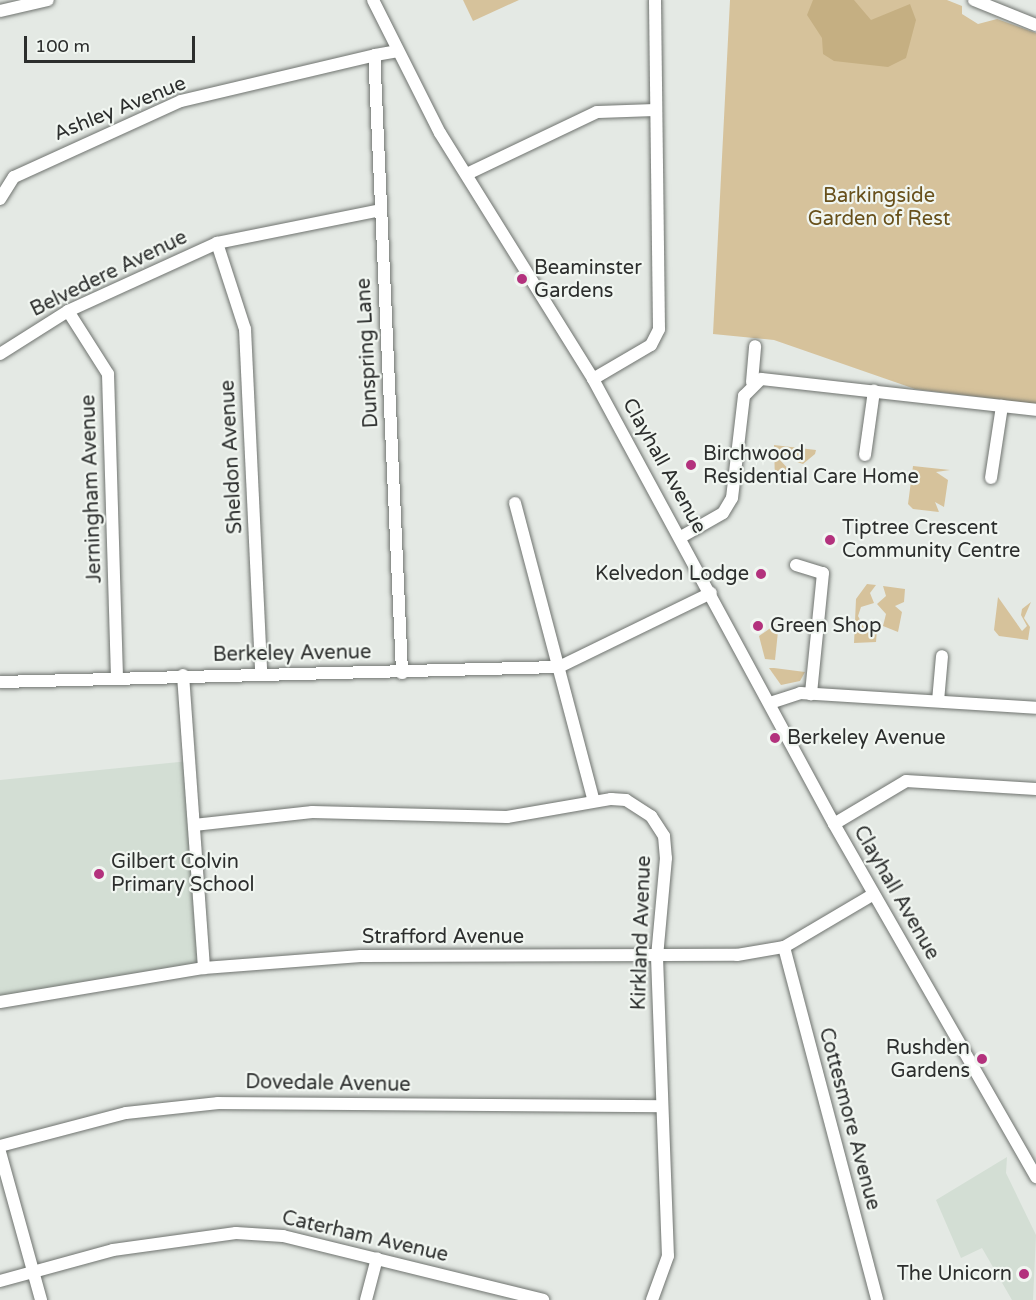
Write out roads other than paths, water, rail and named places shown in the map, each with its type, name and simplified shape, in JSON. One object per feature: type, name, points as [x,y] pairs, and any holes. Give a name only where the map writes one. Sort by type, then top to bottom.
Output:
[{"type":"street","points":[[0,11],[48,0]]},
{"type":"street","name":"Clayhall Avenue","points":[[373,0],[398,51],[467,174],[594,379],[834,824],[1036,1177]]},
{"type":"street","points":[[594,379],[657,338],[655,0]]},
{"type":"street","points":[[974,0],[1036,25]]},
{"type":"street","points":[[375,55],[398,51]]},
{"type":"street","name":"Ashley Avenue","points":[[0,198],[14,177],[181,101],[375,55]]},
{"type":"street","name":"Dunspring Lane","points":[[375,55],[402,673]]},
{"type":"street","points":[[467,174],[597,112],[656,110]]},
{"type":"street","name":"Belvedere Avenue","points":[[0,354],[68,311],[217,243],[381,210]]},
{"type":"street","name":"Sheldon Avenue","points":[[217,243],[245,329],[261,674]]},
{"type":"street","name":"Jerningham Avenue","points":[[68,311],[108,374],[117,678]]},
{"type":"street","points":[[681,537],[723,513],[732,498],[742,406],[752,382],[755,346]]},
{"type":"street","points":[[752,382],[770,378],[1036,410]]},
{"type":"street","points":[[865,455],[874,391]]},
{"type":"street","points":[[991,478],[1002,406]]},
{"type":"street","points":[[515,503],[594,801]]},
{"type":"street","points":[[796,565],[823,573],[811,694]]},
{"type":"street","name":"Berkeley Avenue","points":[[0,682],[183,675],[402,673],[559,667],[711,593]]},
{"type":"street","points":[[938,701],[942,656]]},
{"type":"street","points":[[183,675],[204,968]]},
{"type":"street","points":[[770,703],[811,694],[1036,708]]},
{"type":"street","points":[[834,824],[906,782],[1036,789]]},
{"type":"street","name":"Kirkland Avenue","points":[[194,825],[312,812],[507,817],[594,801],[626,800],[651,816],[664,836],[657,957],[660,1106],[668,1256],[652,1300]]},
{"type":"street","name":"Strafford Avenue","points":[[0,1002],[204,968],[361,956],[737,955],[784,947],[874,894]]},
{"type":"street","name":"Cottesmore Avenue","points":[[784,947],[877,1300]]},
{"type":"street","name":"Dovedale Avenue","points":[[0,1146],[126,1113],[218,1103],[660,1106]]},
{"type":"street","points":[[0,1152],[41,1300]]},
{"type":"street","name":"Caterham Avenue","points":[[0,1281],[113,1250],[236,1233],[283,1236],[543,1300]]},
{"type":"street","points":[[366,1300],[377,1258]]},
{"type":"place","name":"Beaminster Gardens","points":[[522,279]]},
{"type":"place","name":"Birchwood Residential Care Home","points":[[691,465]]},
{"type":"place","name":"Tiptree Crescent Community Centre","points":[[830,540]]},
{"type":"place","name":"Kelvedon Lodge","points":[[761,574]]},
{"type":"place","name":"Green Shop","points":[[758,626]]},
{"type":"place","name":"Berkeley Avenue","points":[[775,738]]},
{"type":"place","name":"Gilbert Colvin Primary School","points":[[99,874]]},
{"type":"place","name":"Rushden Gardens","points":[[982,1059]]},
{"type":"place","name":"The Unicorn","points":[[1024,1274]]},
{"type":"park label","name":"Barkingside Garden of Rest","points":[[879,208]]}]
